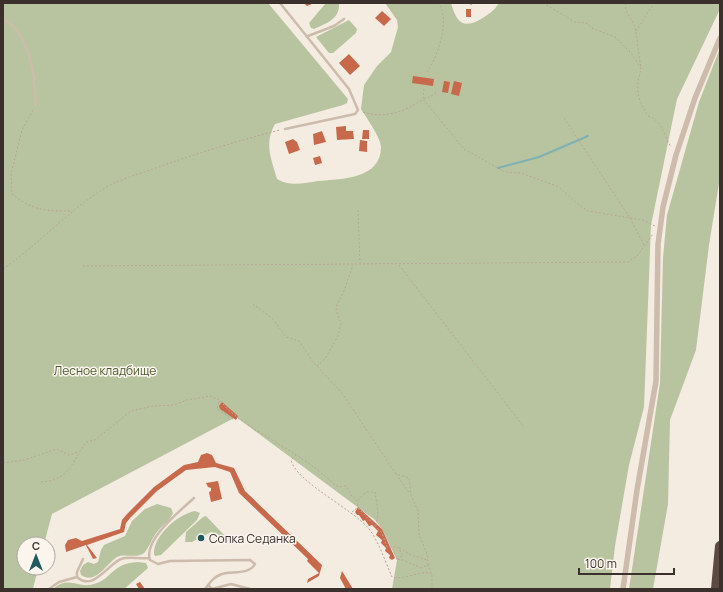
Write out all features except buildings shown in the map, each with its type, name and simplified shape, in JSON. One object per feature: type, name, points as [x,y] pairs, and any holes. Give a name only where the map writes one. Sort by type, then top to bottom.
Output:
[{"type":"highway","points":[[716,589],[720,546]]},
{"type":"street","points":[[623,589],[637,490],[656,381],[659,227],[676,154],[695,98],[720,38]]},
{"type":"lane","points":[[280,3],[349,89],[358,110],[355,114],[285,129]]},
{"type":"lane","points":[[3,19],[14,28],[20,36],[31,63],[36,82],[35,105]]},
{"type":"lane","points":[[308,36],[334,26],[344,19]]},
{"type":"lane","points":[[149,558],[150,548],[158,534],[194,498]]},
{"type":"lane","points":[[77,577],[83,582],[91,581],[100,577],[120,559],[149,558],[155,564],[170,561],[250,560],[255,564],[245,571],[228,572],[218,576],[210,581],[208,586],[204,589]]},
{"type":"lane","points":[[77,577],[77,572],[83,559]]},
{"type":"lane","points":[[49,589],[59,582],[77,577]]},
{"type":"lane","points":[[208,586],[212,589],[232,584],[250,589]]},
{"type":"path","points":[[427,72],[434,61],[442,35],[443,12],[439,3]]},
{"type":"path","points":[[543,3],[575,22],[586,23],[592,28],[615,37],[633,55],[641,69]]},
{"type":"path","points":[[625,3],[626,11],[635,26],[641,69],[637,84],[637,97],[648,116],[655,118],[662,126],[676,154]]},
{"type":"path","points":[[636,32],[654,3]]},
{"type":"path","points":[[83,266],[399,265],[628,262],[638,255],[659,227],[643,220],[588,211],[558,187],[521,173],[505,172],[464,149],[423,99],[424,87]]},
{"type":"path","points":[[358,110],[370,114],[390,114],[405,110],[423,99],[430,97],[436,92]]},
{"type":"path","points":[[35,105],[22,130],[11,174],[12,194],[24,203],[46,211],[72,211]]},
{"type":"path","points":[[564,118],[630,218],[645,246]]},
{"type":"path","points":[[3,269],[25,253],[72,211],[96,194],[122,180],[238,141],[285,129]]},
{"type":"path","points":[[358,210],[360,264]]},
{"type":"path","points":[[317,366],[325,359],[338,336],[341,324],[336,310],[337,305],[354,264]]},
{"type":"path","points":[[399,265],[524,427]]},
{"type":"path","points":[[253,304],[273,319],[286,337],[299,341],[317,366],[342,393],[411,494],[418,511],[419,534],[428,560],[428,565],[432,573],[432,589]]},
{"type":"path","points":[[41,482],[51,482],[71,469],[79,452],[86,442],[96,440],[131,411],[153,406],[174,405],[187,400],[210,396],[221,401],[238,417],[296,455],[338,487],[346,486],[351,495],[357,500],[358,508],[382,534],[387,547],[398,547],[411,555],[428,560]]},
{"type":"path","points":[[221,401],[217,405],[217,409],[233,419]]},
{"type":"path","points":[[3,463],[24,460],[57,449],[69,455],[74,455],[79,452]]},
{"type":"path","points":[[296,455],[291,460],[297,472],[351,512],[369,529],[392,577],[397,578],[424,572],[432,573]]},
{"type":"path","points":[[396,474],[409,478],[411,494]]},
{"type":"path","points":[[357,500],[366,492],[375,492],[378,513],[376,526]]},
{"type":"path","points":[[351,512],[358,508]]},
{"type":"path","points":[[398,547],[403,554],[396,559],[403,560],[421,568],[428,565]]},
{"type":"green space","name":"Лесное кладбище","points":[[3,3],[268,3],[348,99],[347,103],[343,105],[275,124],[269,145],[277,179],[287,183],[297,184],[348,178],[358,175],[375,166],[379,158],[381,147],[379,138],[361,109],[364,85],[377,66],[391,52],[398,27],[397,20],[385,3],[451,3],[458,19],[464,24],[469,24],[486,16],[499,3],[720,3],[720,9],[677,99],[651,225],[644,407],[629,465],[615,546],[610,589],[392,589],[397,560],[382,529],[375,520],[236,417],[52,514],[46,536],[16,536],[16,576],[36,576],[33,589],[3,589]]},
{"type":"green space","points":[[326,3],[339,3],[339,8],[335,17],[314,29],[311,28],[309,23]]},
{"type":"green space","points":[[349,20],[357,29],[356,33],[333,53],[329,53],[316,37]]},
{"type":"green space","points":[[720,48],[720,177],[709,245],[696,350],[670,420],[668,504],[653,589],[629,589],[660,383],[663,258],[667,215],[699,102]]},
{"type":"green space","points":[[157,504],[171,508],[173,513],[155,534],[144,553],[138,556],[117,557],[96,576],[86,577],[81,575],[80,571],[83,565],[88,562],[94,564],[98,562],[104,545],[125,536],[132,521],[145,509]]},
{"type":"green space","points":[[195,511],[200,513],[197,520],[161,555],[155,556],[155,547],[162,533],[181,516]]},
{"type":"green space","points":[[206,516],[227,538],[211,532],[192,542],[185,542],[186,532]]},
{"type":"green space","points":[[129,563],[146,563],[148,568],[124,589],[53,589],[64,583],[83,585],[94,584],[105,579],[122,566]]},
{"type":"waterway","points":[[498,168],[539,157],[588,136]]},
{"type":"place","name":"Сопка Седанка","points":[[201,538]]}]
